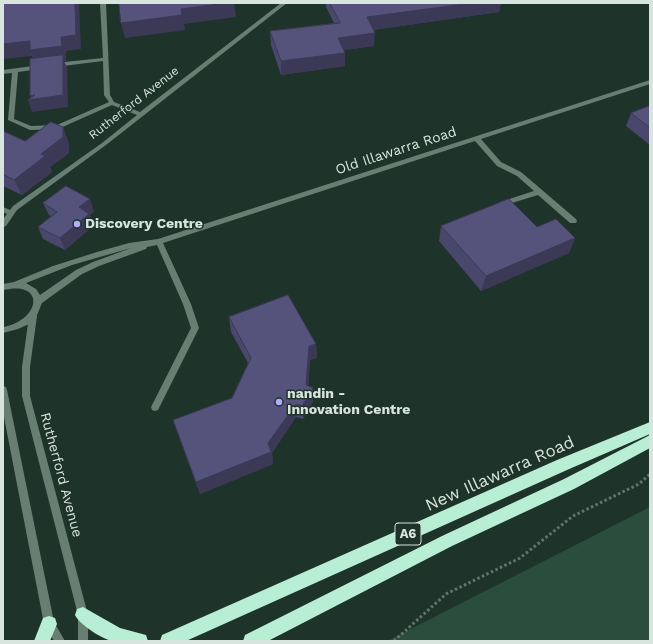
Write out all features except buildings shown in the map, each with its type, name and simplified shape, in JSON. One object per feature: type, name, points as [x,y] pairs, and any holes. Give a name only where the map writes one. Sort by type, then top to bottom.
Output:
[{"type":"highway","name":"New Illawarra Road","points":[[168,641],[562,465],[650,428]]},
{"type":"highway","name":"A6","points":[[251,641],[447,541],[569,484],[650,441]]},
{"type":"highway","points":[[83,615],[109,632],[132,640],[140,641]]},
{"type":"highway","points":[[42,641],[48,624]]},
{"type":"street","points":[[103,3],[107,95],[112,103],[141,115]]},
{"type":"street","name":"Rutherford Avenue","points":[[3,224],[15,208],[104,144],[284,3]]},
{"type":"street","points":[[3,72],[106,59]]},
{"type":"street","points":[[15,70],[11,120],[30,128],[58,127],[112,103]]},
{"type":"street","name":"Old Illawarra Road","points":[[38,301],[79,272],[96,264],[155,243],[650,82]]},
{"type":"street","points":[[476,138],[499,164],[519,174],[573,221]]},
{"type":"street","points":[[495,207],[539,192]]},
{"type":"street","points":[[3,209],[11,213]]},
{"type":"street","points":[[155,243],[187,304],[195,328],[155,407]]},
{"type":"street","name":"Old Illawarra Road","points":[[15,285],[35,275],[82,260],[127,247],[155,243]]},
{"type":"street","points":[[3,286],[25,286],[33,290],[38,301]]},
{"type":"street","name":"Rutherford Avenue","points":[[38,301],[37,308],[33,316],[26,360],[26,396],[83,615],[83,641]]},
{"type":"street","points":[[3,330],[20,326],[33,316]]},
{"type":"street","points":[[3,390],[48,624],[60,641]]},
{"type":"path","points":[[394,641],[446,594],[520,558],[573,516],[639,484],[650,474]]},
{"type":"green space","points":[[650,507],[650,641],[387,641]]},
{"type":"place","name":"Discovery Centre","points":[[77,224]]},
{"type":"place","name":"nandin - Innovation Centre","points":[[279,402]]}]
